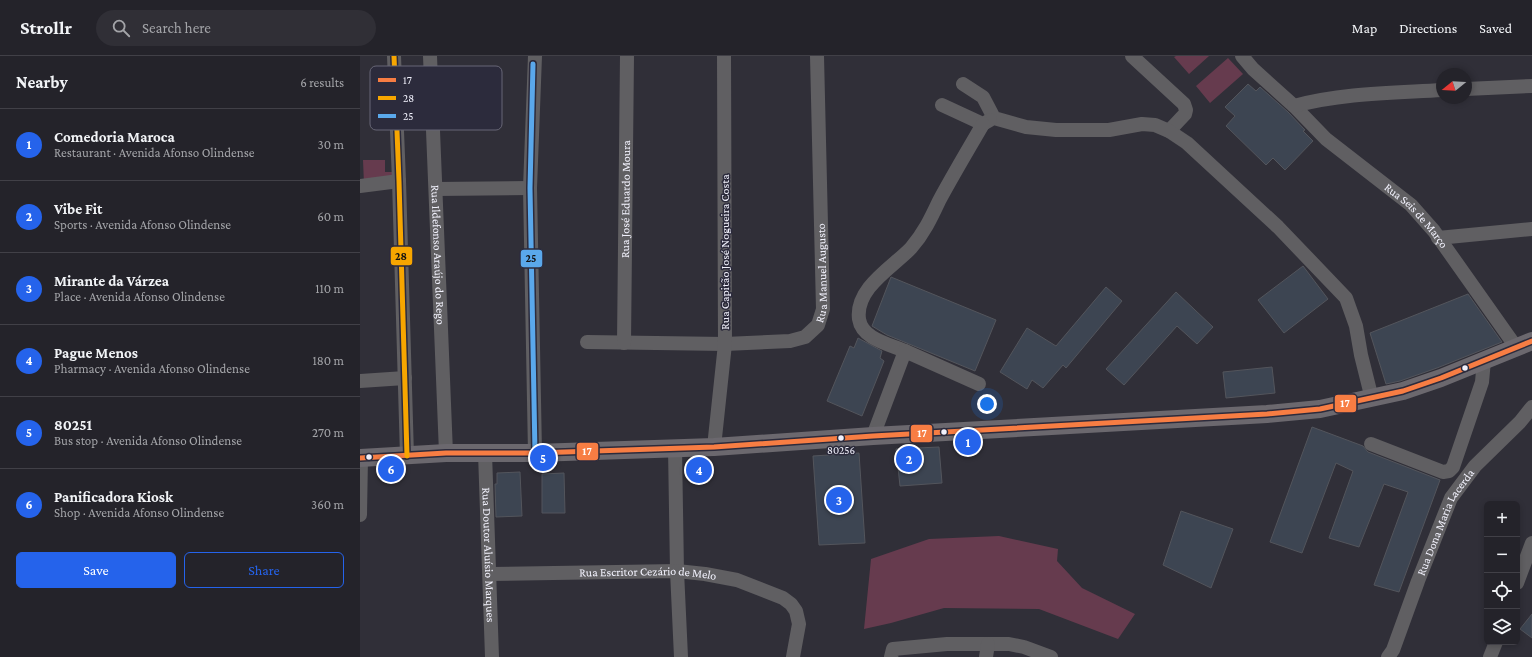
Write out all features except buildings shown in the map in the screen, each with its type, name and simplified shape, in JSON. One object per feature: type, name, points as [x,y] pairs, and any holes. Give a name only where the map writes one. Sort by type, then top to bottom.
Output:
[{"type":"main road","points":[[361,458],[446,453],[535,453],[714,447],[873,436],[1267,414],[1320,409],[1403,391],[1524,344]]},
{"type":"street","points":[[394,56],[394,66]]},
{"type":"street","name":"Rua Ildefonso Araújo do Rego","points":[[430,56],[430,66]]},
{"type":"street","name":"Rua José Eduardo Moura","points":[[624,342],[627,56]]},
{"type":"street","name":"Rua Capitão José Nogueira Costa","points":[[714,447],[725,344],[724,56]]},
{"type":"street","name":"Rua Manuel Augusto","points":[[587,342],[725,344],[790,341],[805,337],[818,325],[823,309],[816,56]]},
{"type":"street","points":[[1132,56],[1184,104],[1186,110],[1185,114],[1169,131]]},
{"type":"street","name":"Rua Seis de Março","points":[[1242,56],[1253,69],[1294,106],[1326,139],[1411,205],[1524,344]]},
{"type":"street","points":[[534,60],[530,188],[535,453]]},
{"type":"street","points":[[964,84],[983,97],[988,121],[921,237],[875,281],[865,293],[860,308],[859,319],[868,335],[979,384]]},
{"type":"street","points":[[1472,89],[1532,86]]},
{"type":"street","points":[[1294,106],[1349,95],[1436,90]]},
{"type":"street","points":[[942,105],[988,121],[1056,130],[1109,130],[1142,124],[1155,125],[1169,131],[1187,143],[1278,227],[1346,298],[1356,326],[1361,355],[1372,398]]},
{"type":"street","points":[[397,130],[407,456]]},
{"type":"street","name":"Rua Ildefonso Araújo do Rego","points":[[433,130],[446,453]]},
{"type":"street","points":[[360,186],[399,181]]},
{"type":"street","points":[[436,189],[530,188]]},
{"type":"street","points":[[1438,238],[1532,229]]},
{"type":"street","points":[[873,436],[904,351]]},
{"type":"street","points":[[1371,444],[1443,472],[1448,471],[1453,467],[1482,382],[1484,360]]},
{"type":"street","points":[[360,380],[405,378]]},
{"type":"street","name":"Rua Dona Maria Lacerda","points":[[1388,657],[1393,650],[1418,581],[1451,498],[1475,466],[1520,422],[1532,407]]},
{"type":"street","points":[[675,448],[677,571],[681,657]]},
{"type":"street","name":"Rua Doutor Aluísio Marques","points":[[485,453],[492,657]]},
{"type":"street","points":[[360,515],[361,458]]},
{"type":"street","points":[[1520,575],[1532,543]]},
{"type":"street","name":"Rua Escritor Cezário de Melo","points":[[490,574],[677,571],[737,580],[783,598],[791,604],[796,611],[799,624],[793,657]]},
{"type":"street","points":[[891,657],[893,649],[910,652],[987,651],[1009,644],[1036,654],[1051,657]]},
{"type":"street","points":[[1490,657],[1495,645]]},
{"type":"shaded area","points":[[1209,56],[1189,74],[1174,57]]},
{"type":"shaded area","points":[[1228,58],[1243,74],[1210,103],[1196,86]]},
{"type":"shaded area","points":[[363,160],[385,160],[385,172],[397,172],[397,177],[364,184]]},
{"type":"shaded area","points":[[999,536],[1058,549],[1057,561],[1082,588],[1135,614],[1118,639],[1039,609],[944,608],[864,629],[871,559],[929,539]]},
{"type":"transit line","name":"28","points":[[394,56],[394,66]]},
{"type":"transit line","name":"25","points":[[533,64],[530,188],[535,453]]},
{"type":"transit line","name":"28","points":[[397,130],[407,456]]},
{"type":"transit line","name":"17","points":[[360,458],[446,453],[535,453],[714,447],[873,436],[1267,414],[1320,409],[1403,391],[1441,378],[1532,341]]},
{"type":"place","name":"80256","points":[[841,438]]},
{"type":"place","name":"Comedoria Maroca","points":[[968,442]]},
{"type":"place","name":"80251","points":[[543,458]]},
{"type":"place","name":"Vibe Fit","points":[[909,459]]},
{"type":"place","name":"Panificadora Kiosk","points":[[391,469]]},
{"type":"place","name":"Pague Menos","points":[[699,470]]},
{"type":"place","name":"Mirante da Várzea","points":[[839,500]]}]
